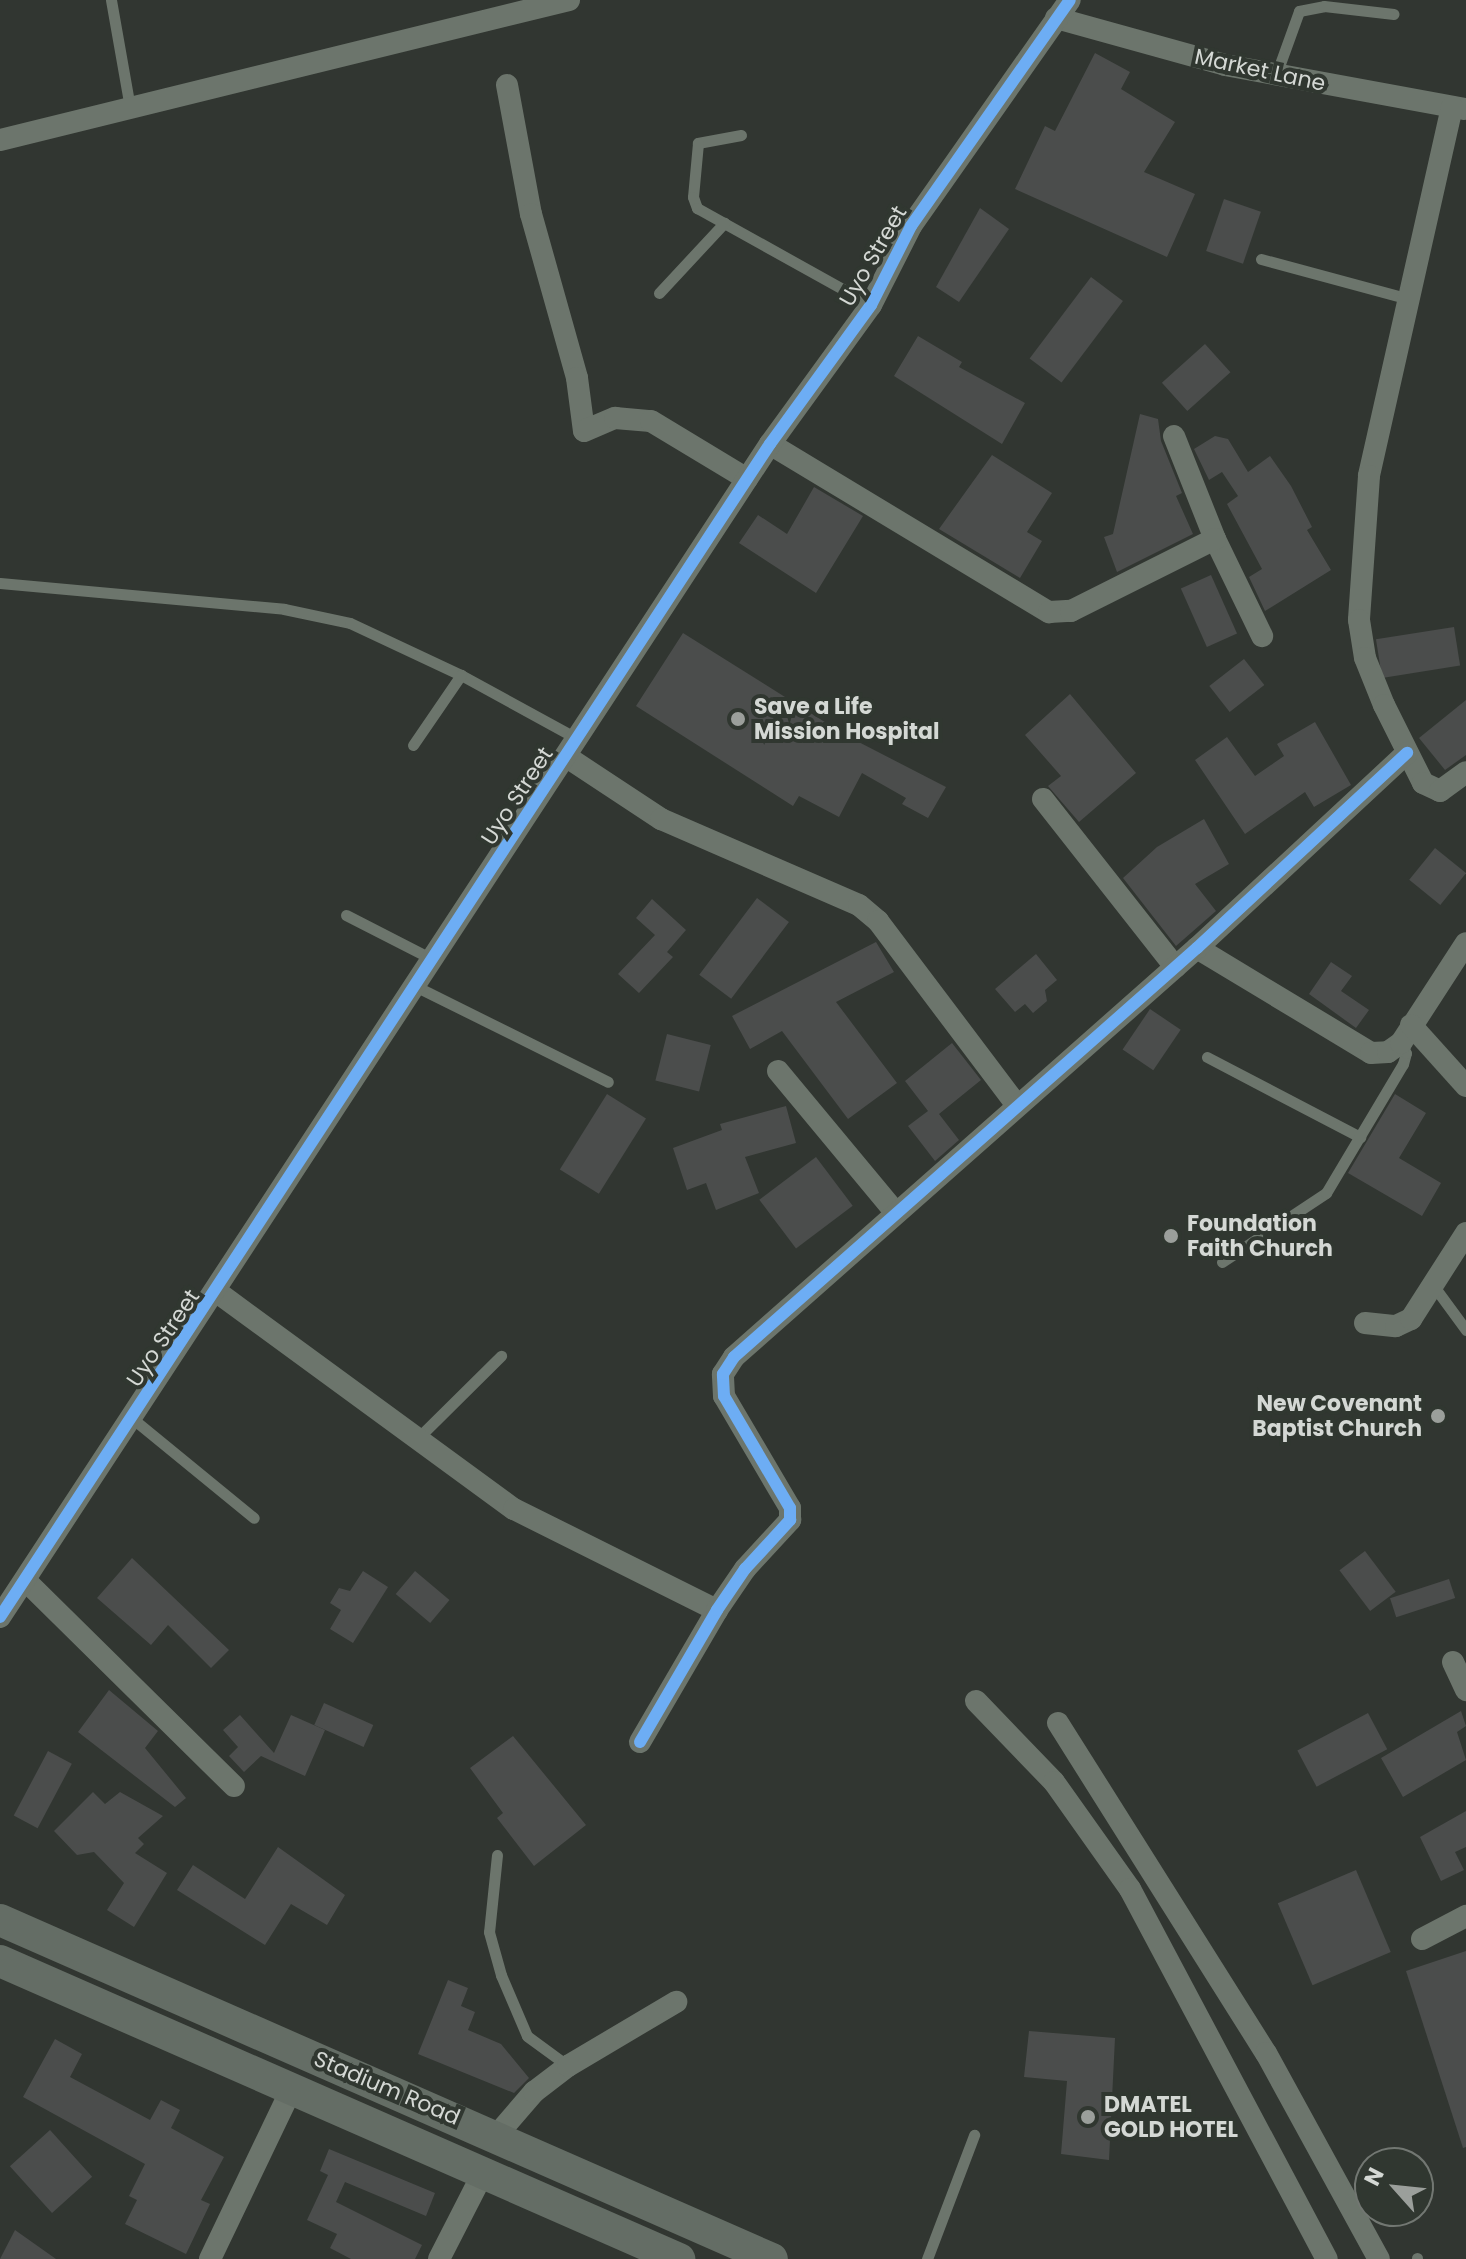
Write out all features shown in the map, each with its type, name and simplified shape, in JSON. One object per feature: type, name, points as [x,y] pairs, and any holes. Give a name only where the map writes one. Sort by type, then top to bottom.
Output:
[{"type":"main road","name":"Stadium Road","points":[[0,1920],[497,2135],[694,2226],[719,2248],[772,2259]]},
{"type":"main road","name":"Stadium Road","points":[[0,1961],[293,2086],[680,2259]]},
{"type":"main road","points":[[680,2259],[694,2226]]},
{"type":"street","points":[[0,140],[569,0]]},
{"type":"street","name":"Uyo Street","points":[[0,1617],[217,1292],[770,444],[871,305],[911,226],[1070,0]]},
{"type":"street","name":"Market Lane","points":[[1056,18],[1276,75],[1459,108]]},
{"type":"street","points":[[507,85],[531,214],[577,378],[584,431],[615,418],[651,421],[747,479]]},
{"type":"street","points":[[1459,108],[1409,299],[1369,476],[1359,620],[1365,658],[1407,753],[1432,789],[1449,788],[1466,772]]},
{"type":"street","points":[[1174,436],[1215,539],[1262,636]]},
{"type":"street","points":[[770,444],[1049,612],[1071,611],[1215,539]]},
{"type":"street","points":[[573,748],[661,819],[859,905],[878,921],[1016,1104]]},
{"type":"street","points":[[640,1742],[717,1610],[745,1569],[790,1520],[790,1508],[724,1396],[723,1374],[734,1357],[1016,1104],[1197,948],[1407,753]]},
{"type":"street","points":[[1043,799],[1175,967]]},
{"type":"street","points":[[1197,948],[1351,1045],[1371,1053],[1388,1052],[1406,1034],[1466,943]]},
{"type":"street","points":[[1406,1034],[1466,1086]]},
{"type":"street","points":[[778,1071],[895,1212]]},
{"type":"street","points":[[1365,1323],[1404,1324],[1466,1233]]},
{"type":"street","points":[[217,1292],[514,1509],[717,1610]]},
{"type":"street","points":[[26,1581],[234,1786]]},
{"type":"street","points":[[1453,1662],[1466,1690]]},
{"type":"street","points":[[976,1701],[1054,1782],[1130,1889],[1327,2259]]},
{"type":"street","points":[[1058,1723],[1266,2053],[1379,2259]]},
{"type":"street","points":[[1422,1939],[1466,1916]]},
{"type":"street","points":[[497,2135],[534,2092],[568,2066],[676,2002]]},
{"type":"street","points":[[210,2259],[293,2086]]},
{"type":"street","points":[[439,2259],[484,2171]]},
{"type":"lane","points":[[111,0],[130,108]]},
{"type":"lane","points":[[1276,75],[1299,11],[1324,6],[1394,14]]},
{"type":"lane","points":[[741,135],[698,143],[694,155],[693,197],[697,208],[871,305]]},
{"type":"lane","points":[[659,293],[724,223]]},
{"type":"lane","points":[[1261,259],[1409,299]]},
{"type":"lane","points":[[0,583],[314,614],[350,623],[461,675],[573,748]]},
{"type":"lane","points":[[413,745],[461,675]]},
{"type":"lane","points":[[346,915],[434,961]]},
{"type":"lane","points":[[417,987],[608,1082]]},
{"type":"lane","points":[[1222,1262],[1326,1193],[1403,1064],[1406,1034]]},
{"type":"lane","points":[[1207,1057],[1360,1137]]},
{"type":"lane","points":[[1433,1285],[1466,1330]]},
{"type":"lane","points":[[418,1438],[501,1356]]},
{"type":"lane","points":[[133,1419],[254,1518]]},
{"type":"lane","points":[[497,1855],[489,1932],[501,1975],[527,2036],[568,2066]]},
{"type":"lane","points":[[927,2259],[974,2135]]},
{"type":"building","points":[[1095,53],[1130,72],[1121,89],[1175,122],[1144,172],[1195,194],[1167,257],[1015,189],[1045,126],[1055,131]]},
{"type":"building","points":[[1224,199],[1261,212],[1243,264],[1206,251]]},
{"type":"building","points":[[980,208],[1009,229],[959,302],[936,287]]},
{"type":"building","points":[[1091,277],[1123,301],[1062,383],[1030,358]]},
{"type":"building","points":[[918,336],[962,362],[959,367],[1025,403],[1002,444],[894,376]]},
{"type":"building","points":[[1205,344],[1230,372],[1187,411],[1162,383]]},
{"type":"building","points":[[1140,414],[1158,419],[1161,441],[1182,493],[1176,496],[1193,534],[1117,572],[1104,537],[1113,534]]},
{"type":"building","points":[[1215,436],[1228,439],[1248,472],[1270,456],[1291,486],[1312,527],[1307,530],[1331,570],[1265,611],[1249,577],[1262,569],[1227,504],[1238,496],[1222,472],[1209,480],[1194,449]]},
{"type":"building","points":[[992,455],[1052,493],[1027,532],[1042,541],[1020,578],[939,529]]},
{"type":"building","points":[[814,487],[863,516],[816,593],[739,543],[758,515],[787,534]]},
{"type":"building","points":[[1211,575],[1237,633],[1207,647],[1181,588]]},
{"type":"building","points":[[1454,627],[1460,666],[1382,678],[1376,639]]},
{"type":"building","name":"Save a Life Mission Hospital","points":[[683,633],[847,736],[946,787],[928,818],[902,804],[906,798],[862,773],[839,817],[799,796],[793,806],[636,706]]},
{"type":"building","points":[[1244,659],[1264,685],[1230,712],[1209,686]]},
{"type":"building","points":[[1070,694],[1136,773],[1079,822],[1048,786],[1061,776],[1025,735]]},
{"type":"building","points":[[1466,700],[1466,755],[1445,770],[1419,738]]},
{"type":"building","points":[[1315,722],[1351,785],[1314,807],[1305,792],[1245,834],[1195,760],[1227,737],[1255,776],[1284,756],[1277,744]]},
{"type":"building","points":[[1204,819],[1229,864],[1195,884],[1216,911],[1176,946],[1123,878],[1157,847]]},
{"type":"building","points":[[1435,848],[1466,873],[1440,905],[1409,880]]},
{"type":"building","points":[[757,898],[789,922],[731,999],[699,975]]},
{"type":"building","points":[[652,899],[686,930],[667,952],[673,957],[639,993],[618,974],[655,935],[636,918]]},
{"type":"building","points":[[876,942],[894,972],[836,1002],[897,1083],[848,1119],[782,1031],[750,1049],[732,1016]]},
{"type":"building","points":[[1036,954],[1057,980],[1045,990],[1047,1001],[1033,1013],[1025,1004],[1015,1012],[995,989]]},
{"type":"building","points":[[1331,962],[1352,976],[1341,991],[1369,1010],[1356,1028],[1309,994]]},
{"type":"building","points":[[1150,1009],[1181,1030],[1153,1070],[1123,1050]]},
{"type":"building","points":[[667,1034],[711,1045],[699,1091],[655,1081]]},
{"type":"building","points":[[952,1043],[981,1080],[939,1114],[959,1140],[935,1161],[908,1126],[928,1111],[905,1081]]},
{"type":"building","points":[[607,1094],[646,1118],[599,1194],[560,1169]]},
{"type":"building","points":[[1395,1094],[1426,1113],[1399,1158],[1441,1183],[1422,1216],[1348,1173]]},
{"type":"building","points":[[786,1106],[796,1143],[745,1157],[759,1193],[716,1210],[706,1183],[687,1190],[673,1148],[722,1130],[720,1124]]},
{"type":"building","points":[[816,1157],[853,1206],[796,1248],[759,1200]]},
{"type":"building","points":[[1365,1551],[1396,1592],[1370,1611],[1339,1570]]},
{"type":"building","points":[[132,1558],[229,1650],[211,1668],[168,1625],[151,1645],[97,1598]]},
{"type":"building","points":[[363,1571],[388,1587],[353,1643],[330,1629],[341,1610],[330,1603],[339,1588],[350,1591]]},
{"type":"building","points":[[415,1571],[449,1600],[430,1623],[396,1594]]},
{"type":"building","points":[[1449,1579],[1455,1598],[1396,1617],[1390,1598]]},
{"type":"building","points":[[109,1690],[158,1731],[145,1748],[186,1798],[175,1807],[78,1732]]},
{"type":"building","points":[[324,1703],[373,1725],[364,1747],[314,1725]]},
{"type":"building","points":[[1461,1711],[1466,1726],[1457,1732],[1466,1760],[1403,1797],[1381,1758]]},
{"type":"building","points":[[1368,1713],[1387,1749],[1317,1787],[1297,1751]]},
{"type":"building","points":[[240,1715],[274,1753],[291,1715],[325,1730],[305,1776],[261,1756],[244,1772],[229,1756],[238,1747],[223,1730]]},
{"type":"building","points":[[513,1736],[586,1825],[534,1866],[497,1818],[503,1813],[470,1768]]},
{"type":"building","points":[[48,1751],[72,1764],[38,1828],[14,1815]]},
{"type":"building","points":[[93,1792],[105,1804],[120,1792],[163,1816],[138,1838],[144,1844],[135,1853],[167,1873],[134,1927],[107,1910],[124,1883],[94,1852],[77,1855],[54,1831]]},
{"type":"building","points":[[1466,1811],[1466,1847],[1455,1852],[1464,1870],[1441,1881],[1420,1837]]},
{"type":"building","points":[[278,1847],[345,1895],[327,1925],[291,1904],[265,1945],[177,1890],[193,1865],[245,1899]]},
{"type":"building","points":[[1356,1870],[1391,1952],[1313,1985],[1278,1903]]},
{"type":"building","points":[[1466,1951],[1466,2147],[1463,2148],[1406,1971]]},
{"type":"building","points":[[448,1980],[468,1988],[461,2006],[475,2012],[468,2030],[501,2044],[529,2078],[514,2093],[418,2054]]},
{"type":"building","name":"DMATEL GOLD HOTEL","points":[[1029,2031],[1115,2038],[1109,2160],[1061,2154],[1067,2081],[1024,2077]]},
{"type":"building","points":[[55,2039],[82,2054],[70,2077],[150,2120],[161,2100],[180,2110],[171,2128],[224,2157],[201,2200],[210,2204],[186,2254],[125,2224],[137,2200],[129,2196],[145,2164],[23,2097]]},
{"type":"building","points":[[50,2130],[92,2177],[52,2213],[10,2166]]},
{"type":"building","points":[[329,2149],[435,2193],[426,2216],[345,2182],[336,2202],[422,2245],[415,2259],[351,2259],[330,2248],[337,2234],[307,2220],[328,2175],[320,2171]]},
{"type":"building","points":[[15,2230],[56,2259],[0,2259]]},
{"type":"cycle path","points":[[0,1617],[770,444],[871,305],[911,226],[1070,0]]},
{"type":"cycle path","points":[[640,1742],[717,1610],[745,1569],[790,1520],[790,1508],[724,1396],[723,1374],[734,1357],[1197,948],[1407,753]]},
{"type":"place","name":"Save a Life Mission Hospital","points":[[738,719]]},
{"type":"place","name":"Foundation Faith Church","points":[[1171,1236]]},
{"type":"place","name":"New Covenant Baptist Church","points":[[1438,1416]]},
{"type":"place","name":"DMATEL GOLD HOTEL","points":[[1088,2117]]}]
